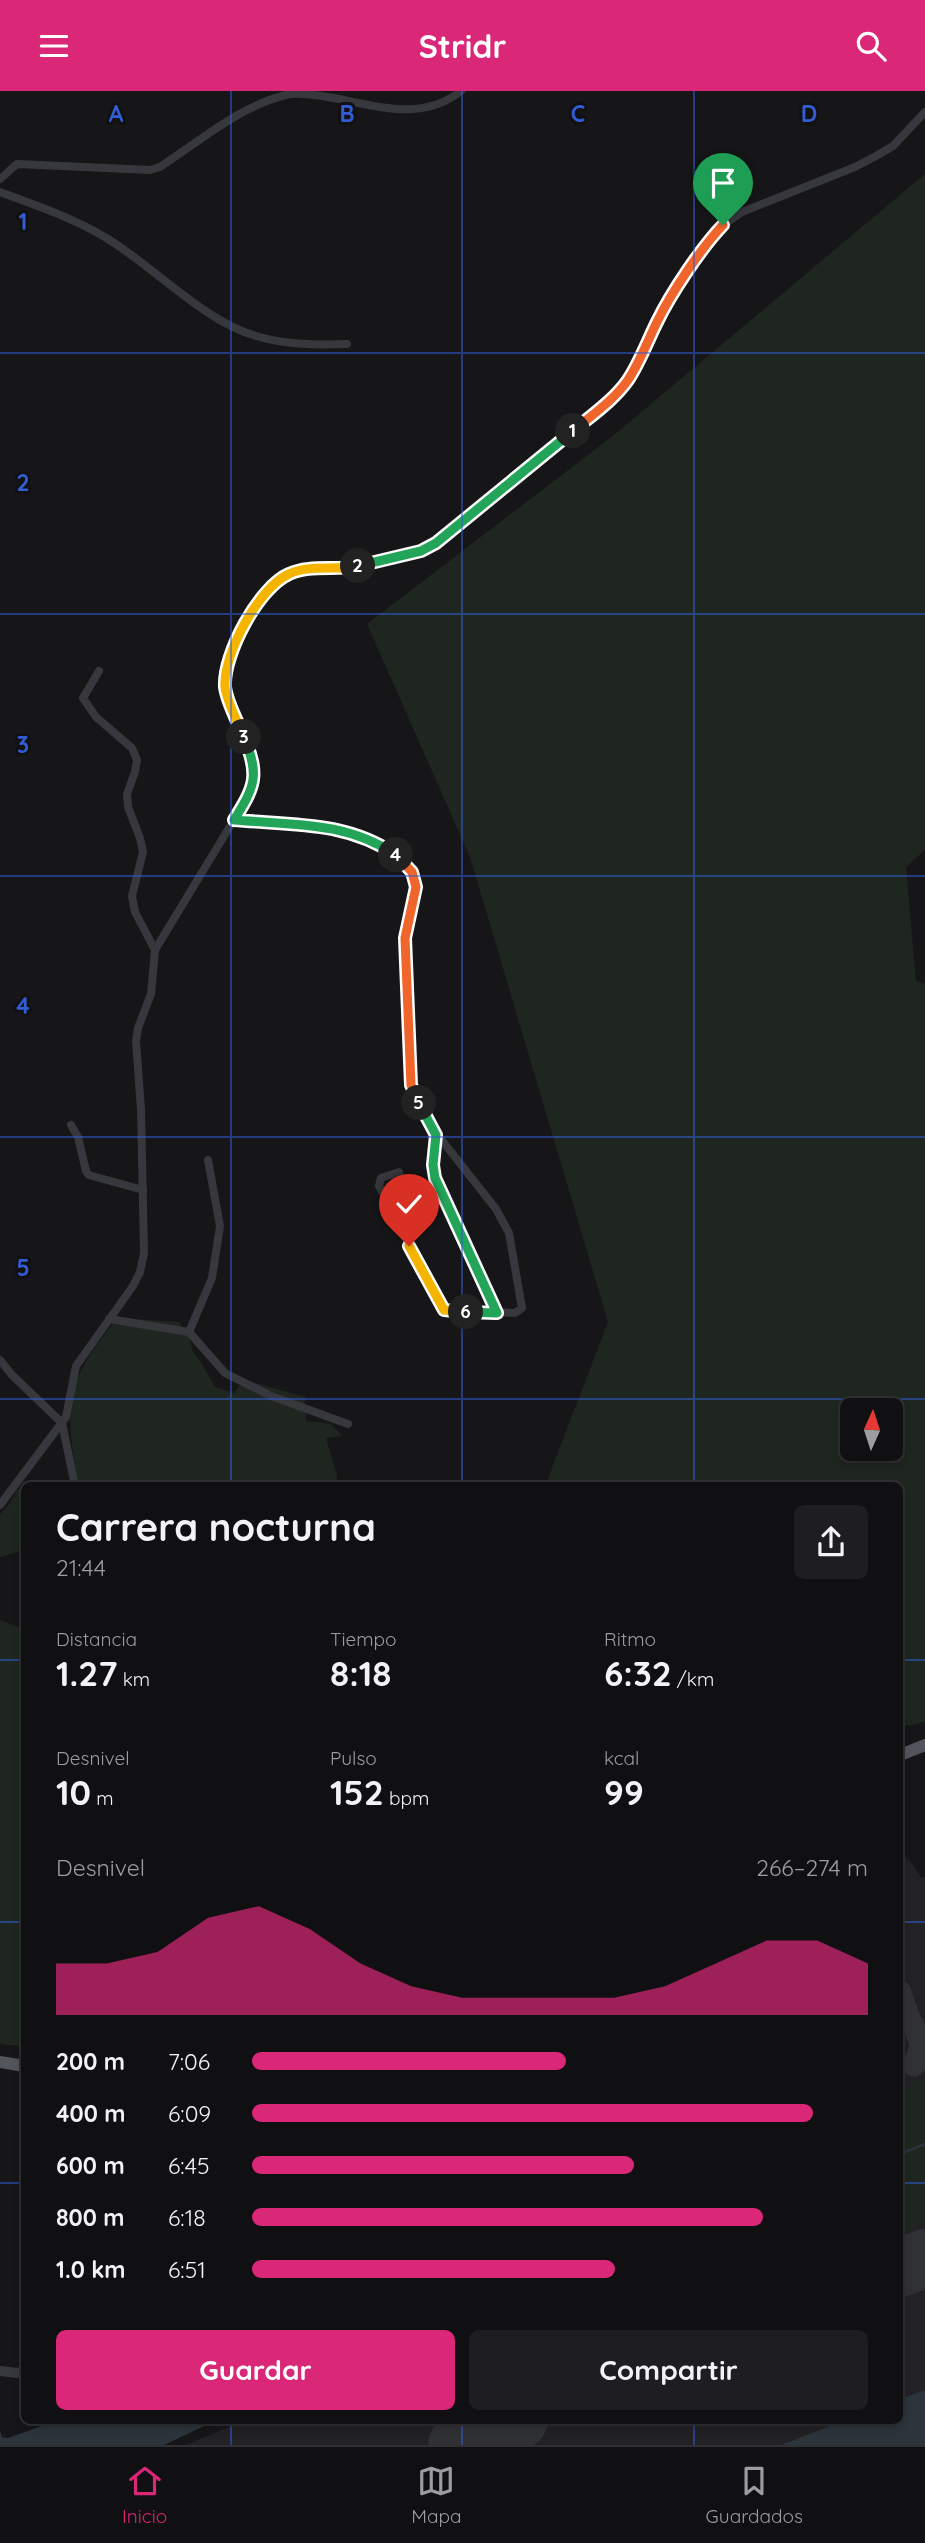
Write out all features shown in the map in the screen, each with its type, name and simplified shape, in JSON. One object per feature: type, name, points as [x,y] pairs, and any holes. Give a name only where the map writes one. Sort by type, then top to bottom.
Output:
[{"type":"main road","points":[[903,1754],[925,1745]]},
{"type":"main road","points":[[0,2062],[21,2066]]},
{"type":"street","points":[[0,179],[18,165],[142,170],[160,167],[238,116],[290,94],[317,92],[373,104],[428,107],[447,102],[461,91]]},
{"type":"street","points":[[0,1505],[62,1423],[68,1410],[71,1380],[76,1366],[140,1272],[144,1253],[136,1041],[138,1028],[151,994],[155,950],[252,790],[253,761],[225,689],[228,658],[247,618],[274,585],[288,574],[303,570],[354,567],[421,551],[436,543],[604,405],[626,382],[638,364],[658,320],[709,239],[723,225],[742,212],[876,156],[893,146],[925,112]]},
{"type":"street","points":[[0,192],[69,217],[108,239],[155,271],[200,307],[233,327],[256,336],[300,345],[347,344]]},
{"type":"street","points":[[99,671],[83,698],[96,717],[132,748],[137,760],[127,794],[128,807],[143,852],[132,896],[135,912],[155,950]]},
{"type":"street","points":[[234,820],[335,828],[395,854],[412,872],[416,887],[405,938],[411,1085],[436,1135],[496,1209],[509,1233],[522,1308],[515,1313],[444,1310],[379,1186],[381,1178],[399,1172]]},
{"type":"street","points":[[71,1125],[78,1137],[89,1175],[143,1190]]},
{"type":"street","points":[[436,1135],[433,1165],[435,1178],[497,1313]]},
{"type":"street","points":[[189,1332],[212,1278],[220,1226],[208,1160]]},
{"type":"street","points":[[109,1319],[189,1332],[225,1373],[271,1396],[348,1424]]},
{"type":"street","points":[[0,1360],[62,1423],[74,1482]]},
{"type":"street","points":[[0,2371],[21,2372]]},
{"type":"shaded area","points":[[925,174],[925,850],[906,867],[916,981],[925,984],[925,1722],[903,1726],[903,1482],[547,1482],[608,1322],[470,857],[367,624],[614,435]]},
{"type":"shaded area","points":[[117,1318],[179,1322],[190,1340],[193,1352],[215,1387],[234,1393],[244,1380],[305,1397],[306,1421],[331,1424],[342,1436],[326,1438],[337,1475],[336,1482],[77,1482],[71,1403],[78,1377]]},
{"type":"shaded area","points":[[21,1488],[21,1551],[0,1557],[0,1514]]},
{"type":"shaded area","points":[[0,1620],[21,1628],[21,2047],[0,2044]]},
{"type":"shaded area","points":[[903,1854],[921,1878],[925,1877],[925,2390],[903,2398]]},
{"type":"shaded area","points":[[925,2079],[925,2222],[903,2232],[903,2089]]},
{"type":"shaded area","points":[[925,2390],[925,2445],[781,2445],[835,2424],[903,2424],[903,2398]]},
{"type":"shaded area","points":[[48,2424],[209,2424],[164,2445],[0,2445],[0,2430],[2,2437],[8,2438]]},
{"type":"shaded area","points":[[236,2424],[835,2424],[781,2445],[186,2445]]},
{"type":"waterway","points":[[903,2153],[925,2144]]},
{"type":"taxiway","points":[[903,2001],[920,2043],[914,2065]]},
{"type":"taxiway","points":[[903,2264],[911,2263]]},
{"type":"runway","points":[[903,2267],[925,2258]]},
{"type":"runway","points":[[457,2445],[509,2424]]},
{"type":"route","points":[[409,1246],[444,1310],[497,1313],[435,1178],[433,1165],[436,1135],[411,1085],[405,938],[416,887],[412,872],[395,854],[364,836],[335,828],[234,820],[252,790],[254,778],[253,761],[225,689],[228,658],[247,618],[274,585],[288,574],[303,570],[354,567],[421,551],[436,543],[604,405],[626,382],[638,364],[658,320],[709,239],[723,225]]}]
